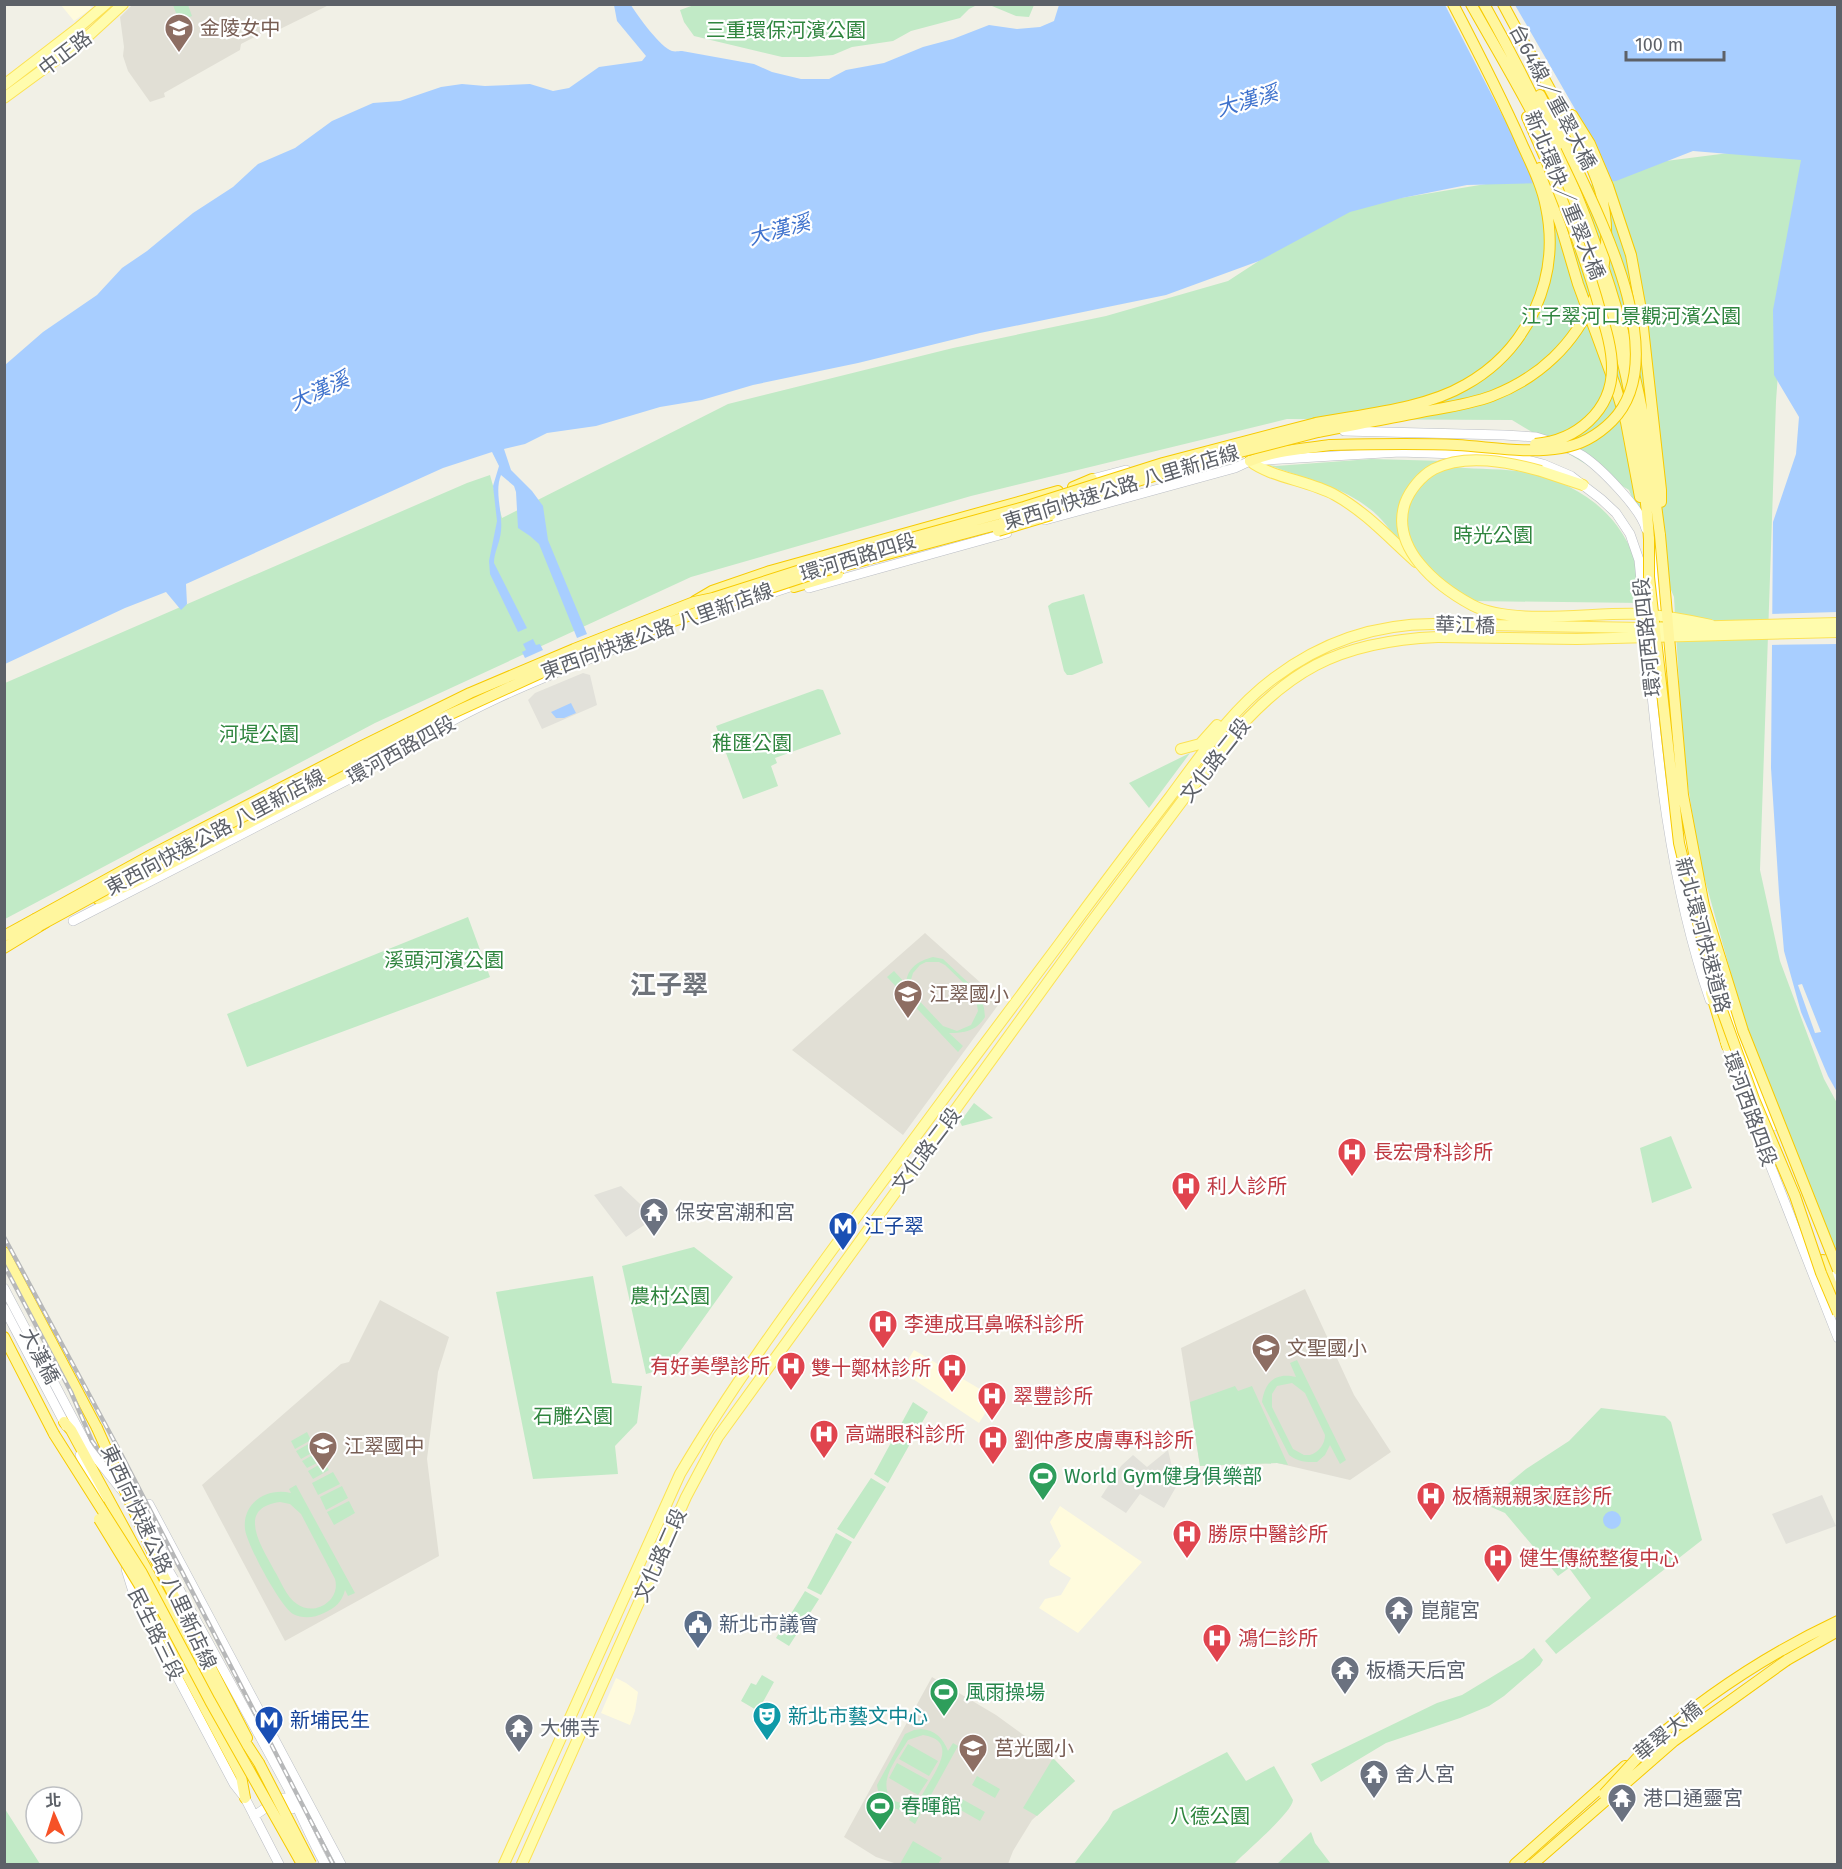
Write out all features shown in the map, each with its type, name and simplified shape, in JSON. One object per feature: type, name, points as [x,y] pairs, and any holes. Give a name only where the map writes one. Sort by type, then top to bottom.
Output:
[{"type":"highway","points":[[1317,428],[1421,402],[1464,386],[1487,372],[1523,333],[1535,312],[1544,286],[1550,259],[1550,234],[1546,206],[1511,120],[1454,4]]},
{"type":"highway","name":"新北環快／重翠大橋","points":[[1471,4],[1521,91],[1552,153],[1576,213],[1605,298],[1626,375],[1654,537]]},
{"type":"highway","name":"新北環快／重翠大橋","points":[[1484,4],[1522,71],[1555,141],[1582,204],[1609,282],[1640,404],[1654,537]]},
{"type":"highway","name":"台64線／重翠大橋","points":[[1317,428],[1462,404],[1515,386],[1554,357],[1573,336],[1587,314],[1597,290],[1604,262],[1605,218],[1600,191],[1575,134],[1503,4]]},
{"type":"highway","points":[[1470,35],[1488,61],[1508,99],[1548,189],[1578,284],[1615,385],[1654,537]]},
{"type":"highway","points":[[1523,42],[1538,57],[1590,144],[1608,186],[1631,255],[1641,310],[1661,490],[1654,537]]},
{"type":"highway","points":[[1305,440],[1330,443],[1416,443],[1523,450],[1560,448],[1590,439],[1616,417],[1627,402],[1635,382],[1636,338],[1618,266],[1605,230],[1554,121],[1534,85],[1522,71]]},
{"type":"highway","points":[[1250,461],[1265,455],[1330,443],[1396,439],[1545,443],[1567,437],[1582,428],[1603,404],[1610,386],[1612,368],[1606,329],[1595,290],[1566,209],[1509,72]]},
{"type":"highway","name":"東西向快速公路 八里新店線","points":[[4,948],[37,925],[363,754],[578,656],[701,611],[813,574],[1000,524],[1317,428]]},
{"type":"highway","name":"東西向快速公路 八里新店線","points":[[4,936],[153,854],[362,746],[574,649],[694,602],[835,559],[1024,507],[1163,463],[1317,428]]},
{"type":"highway","points":[[794,587],[1021,525],[1222,456]]},
{"type":"highway","points":[[694,602],[712,591],[770,571],[1075,487],[1092,479]]},
{"type":"highway","name":"新北環河快速道路","points":[[1654,537],[1649,576],[1679,843],[1714,988],[1754,1099],[1795,1196],[1821,1273],[1838,1313]]},
{"type":"highway","name":"新北環河快速道路","points":[[1654,537],[1683,795],[1704,906],[1743,1031],[1838,1270]]},
{"type":"highway","points":[[37,925],[133,883],[392,748],[419,739]]},
{"type":"highway","points":[[1687,875],[1699,946],[1727,1046]]},
{"type":"highway","points":[[1787,1140],[1802,1198],[1838,1300]]},
{"type":"highway","name":"東西向快速公路 八里新店線","points":[[4,1252],[102,1437],[159,1567],[302,1864]]},
{"type":"highway","name":"東西向快速公路 八里新店線","points":[[4,1337],[54,1434],[142,1573],[210,1701],[254,1765],[311,1864]]},
{"type":"highway","points":[[64,1422],[71,1430],[150,1570]]},
{"type":"highway","points":[[54,1434],[69,1467],[140,1586],[241,1776],[245,1798]]},
{"type":"highway","points":[[82,1437],[86,1449],[254,1765]]},
{"type":"highway","name":"華翠大橋","points":[[1515,1864],[1652,1742],[1749,1670],[1804,1637],[1838,1621]]},
{"type":"highway","name":"華翠大橋","points":[[1533,1864],[1674,1742],[1786,1660],[1838,1631]]},
{"type":"highway","points":[[1610,1803],[1617,1788],[1647,1756],[1751,1677],[1786,1660]]},
{"type":"highway","points":[[1525,1864],[1601,1797],[1652,1742]]},
{"type":"main road","name":"中正路","points":[[4,85],[106,4]]},
{"type":"main road","name":"中正路","points":[[4,98],[86,38],[123,4]]},
{"type":"main road","name":"環河西路四段","points":[[37,925],[417,725],[453,699],[533,662],[607,639],[708,603],[1164,466],[1264,443],[1305,440],[1319,433],[1351,430],[1536,437],[1560,444],[1584,457],[1606,475],[1645,523],[1656,567],[1677,797],[1685,842],[1720,985],[1838,1285]]},
{"type":"main road","name":"環河西路四段","points":[[1092,479],[1224,446],[1245,448]]},
{"type":"main road","points":[[1245,448],[1250,461],[1258,468],[1290,477],[1335,495],[1357,510],[1385,532],[1430,574],[1470,604],[1497,614],[1554,616],[1642,614],[1711,625]]},
{"type":"main road","name":"環河西路四段","points":[[73,921],[386,760],[473,710],[665,628],[794,587],[808,588],[1028,528],[1041,521],[1235,468],[1250,461],[1400,452],[1510,456],[1557,469],[1583,485],[1616,513],[1630,534],[1640,560],[1650,671],[1670,840],[1705,983],[1747,1106],[1838,1338]]},
{"type":"main road","points":[[1430,574],[1407,545],[1402,522],[1403,509],[1409,493],[1434,469],[1464,461],[1506,463],[1541,471],[1583,485]]},
{"type":"main road","name":"華江橋","points":[[1163,805],[1204,752],[1256,693],[1297,662],[1336,642],[1377,629],[1438,624],[1643,628],[1838,622]]},
{"type":"main road","name":"華江橋","points":[[1438,637],[1577,639],[1838,632]]},
{"type":"main road","name":"文化路二段","points":[[522,1864],[686,1497],[718,1437],[1090,924],[1221,749],[1265,700],[1304,672],[1351,650],[1386,641],[1438,637]]},
{"type":"main road","points":[[1181,749],[1200,744],[1251,689],[1284,664],[1319,644],[1336,642]]},
{"type":"main road","name":"環河西路四段","points":[[417,725],[473,710]]},
{"type":"main road","name":"文化路二段","points":[[504,1864],[680,1474],[706,1428],[799,1294],[1163,805]]},
{"type":"main road","name":"大漢橋","points":[[4,1288],[55,1394]]},
{"type":"main road","name":"大漢橋","points":[[4,1308],[55,1394]]},
{"type":"main road","name":"民生路三段","points":[[55,1394],[64,1422],[115,1537],[134,1595],[279,1864]]},
{"type":"main road","name":"民生路三段","points":[[55,1394],[82,1437],[101,1460],[128,1486],[146,1516],[173,1578],[288,1788],[302,1815],[306,1830],[325,1864]]},
{"type":"main road","points":[[149,1504],[341,1864]]},
{"type":"main road","points":[[217,1660],[242,1680]]},
{"type":"main road","points":[[254,1816],[280,1798],[285,1798],[306,1830]]},
{"type":"shaded area","points":[[61,5],[89,5],[92,8],[74,21]]},
{"type":"shaded area","name":"金陵女中","points":[[132,5],[329,5],[276,31],[270,29],[241,44],[240,50],[164,93],[165,97],[150,102],[128,71],[123,56],[120,17]]},
{"type":"shaded area","points":[[583,673],[590,675],[597,705],[542,729],[528,700],[535,693]]},
{"type":"shaded area","name":"江翠國小","points":[[925,933],[1001,1001],[903,1135],[792,1050]]},
{"type":"shaded area","points":[[621,1186],[655,1218],[626,1237],[594,1195]]},
{"type":"shaded area","name":"文聖國小","points":[[1305,1289],[1354,1395],[1391,1452],[1350,1480],[1277,1463],[1200,1466],[1181,1348]]},
{"type":"shaded area","name":"江翠國中","points":[[380,1300],[449,1337],[438,1372],[427,1459],[439,1556],[285,1641],[202,1485],[341,1364],[349,1362]]},
{"type":"shaded area","points":[[914,1350],[995,1398],[979,1423],[901,1371]]},
{"type":"shaded area","points":[[1168,1450],[1172,1467],[1162,1478],[1176,1487],[1164,1508],[1140,1494],[1126,1513],[1101,1497],[1121,1466],[1133,1455],[1147,1467]]},
{"type":"shaded area","points":[[1822,1495],[1836,1526],[1786,1544],[1772,1514]]},
{"type":"shaded area","points":[[1060,1506],[1142,1562],[1078,1633],[1039,1608],[1045,1599],[1061,1595],[1071,1578],[1050,1565],[1049,1561],[1061,1546],[1050,1522]]},
{"type":"shaded area","name":"莒光國小","points":[[932,1677],[996,1715],[1047,1752],[1075,1781],[1032,1820],[1013,1851],[1008,1864],[897,1864],[876,1857],[844,1837]]},
{"type":"shaded area","points":[[616,1678],[638,1692],[630,1725],[601,1713]]},
{"type":"green space","name":"三重環保河濱公園","points":[[694,4],[1034,5],[1029,17],[1016,16],[992,6],[977,5],[960,18],[911,31],[893,41],[852,47],[833,55],[782,57],[694,36],[684,22],[680,10]]},
{"type":"green space","points":[[173,5],[188,5],[192,16],[179,21]]},
{"type":"green space","name":"江子翠河口景觀河濱公園","points":[[1807,143],[1784,292],[1776,401],[1760,870],[1780,961],[1824,1079],[1837,1103],[1837,1260],[1745,1024],[1700,862],[1683,755],[1674,597],[1629,490],[1512,420],[1287,419],[971,496],[691,577],[375,723],[5,919],[5,683],[467,483],[490,475],[502,518],[728,404],[953,348],[1106,316],[1228,281],[1340,208],[1492,183]]},
{"type":"green space","name":"時光公園","points":[[1371,459],[1445,461],[1404,499],[1407,553],[1378,516],[1354,498],[1326,485],[1268,465],[1276,466]]},
{"type":"green space","name":"時光公園","points":[[1456,467],[1529,473],[1548,478],[1582,494],[1610,517],[1630,548],[1637,567],[1642,603],[1472,601],[1458,593],[1427,567],[1408,540],[1405,527],[1409,500],[1433,473]]},
{"type":"green space","points":[[1084,594],[1103,663],[1067,675],[1064,671],[1048,606]]},
{"type":"green space","name":"稚匯公園","points":[[818,689],[823,690],[841,734],[775,758],[777,763],[771,766],[778,786],[743,799],[716,726]]},
{"type":"green space","points":[[1190,753],[1149,808],[1129,783]]},
{"type":"green space","name":"溪頭河濱公園","points":[[468,917],[490,977],[247,1067],[227,1014]]},
{"type":"green space","points":[[933,957],[943,959],[979,993],[984,1008],[985,1017],[974,1028],[965,1032],[949,1033],[963,1046],[958,1052],[887,977],[894,971],[906,984],[911,969]],"holes":[[[926,962],[939,962],[975,994],[978,1011],[971,1025],[957,1031],[943,1026],[911,992],[910,983],[913,973],[920,965]]]},
{"type":"green space","points":[[974,1103],[993,1118],[962,1126],[960,1122]]},
{"type":"green space","points":[[1671,1136],[1692,1188],[1652,1203],[1640,1148]]},
{"type":"green space","name":"農村公園","points":[[694,1247],[733,1277],[681,1350],[664,1369],[646,1374],[622,1266]]},
{"type":"green space","name":"石雕公園","points":[[593,1276],[612,1383],[642,1386],[637,1423],[615,1446],[618,1474],[533,1479],[496,1292]]},
{"type":"green space","points":[[1297,1360],[1346,1460],[1340,1464],[1330,1445],[1325,1455],[1317,1462],[1306,1462],[1289,1455],[1262,1402],[1269,1384],[1277,1377],[1296,1377],[1290,1363]],"holes":[[[1292,1383],[1305,1393],[1325,1435],[1321,1447],[1310,1455],[1304,1455],[1293,1449],[1272,1407],[1272,1394],[1277,1386]]]},
{"type":"green space","points":[[1235,1386],[1238,1391],[1252,1386],[1288,1465],[1277,1463],[1200,1466],[1190,1402]]},
{"type":"green space","points":[[913,1402],[928,1412],[888,1483],[874,1474]]},
{"type":"green space","points":[[1601,1408],[1665,1416],[1671,1422],[1702,1540],[1556,1654],[1545,1641],[1591,1598],[1569,1568],[1558,1576],[1505,1513],[1484,1504],[1526,1469],[1569,1441]]},
{"type":"green space","points":[[307,1432],[311,1440],[295,1449],[291,1441]]},
{"type":"green space","points":[[312,1442],[317,1450],[301,1459],[296,1451]]},
{"type":"green space","points":[[318,1452],[323,1460],[307,1468],[302,1461]]},
{"type":"green space","points":[[324,1462],[329,1470],[313,1479],[308,1471]]},
{"type":"green space","points":[[333,1472],[340,1484],[318,1495],[312,1483]]},
{"type":"green space","points":[[871,1478],[886,1487],[854,1539],[837,1529]]},
{"type":"green space","points":[[296,1485],[355,1593],[348,1596],[345,1590],[335,1607],[312,1617],[293,1614],[281,1600],[257,1560],[245,1529],[248,1512],[258,1499],[273,1492],[291,1493],[289,1489]],"holes":[[[280,1502],[290,1504],[301,1514],[335,1579],[336,1587],[330,1600],[311,1609],[304,1608],[290,1597],[264,1551],[256,1530],[255,1520],[258,1512],[266,1506]]]},
{"type":"green space","points":[[342,1486],[348,1498],[326,1510],[320,1497]]},
{"type":"green space","points":[[349,1501],[355,1513],[334,1525],[327,1512]]},
{"type":"green space","points":[[836,1533],[852,1542],[821,1595],[807,1588]]},
{"type":"green space","points":[[805,1591],[819,1599],[789,1646],[776,1638]]},
{"type":"green space","points":[[1534,1648],[1543,1660],[1540,1665],[1489,1706],[1386,1743],[1321,1782],[1311,1764],[1437,1703],[1462,1695],[1523,1658]]},
{"type":"green space","points":[[762,1675],[774,1682],[758,1711],[741,1701],[751,1683],[756,1685]]},
{"type":"green space","points":[[921,1729],[934,1733],[944,1742],[948,1751],[953,1743],[958,1746],[915,1824],[909,1820],[914,1811],[900,1810],[889,1805],[878,1792],[877,1785],[905,1734]],"holes":[[[923,1735],[939,1742],[942,1754],[937,1769],[921,1796],[915,1802],[909,1803],[892,1800],[886,1785],[887,1777],[908,1740]]]},
{"type":"green space","points":[[908,1744],[938,1761],[929,1776],[899,1759]]},
{"type":"green space","name":"八德公園","points":[[1227,1752],[1246,1781],[1274,1766],[1293,1800],[1277,1823],[1234,1864],[1074,1864],[1113,1811]]},
{"type":"green space","points":[[1053,1758],[1075,1781],[1037,1816],[1023,1808]]},
{"type":"green space","points":[[897,1763],[928,1780],[918,1795],[889,1778]]},
{"type":"green space","points":[[977,1776],[1000,1789],[995,1798],[972,1785]]},
{"type":"green space","points":[[962,1799],[985,1812],[980,1821],[957,1808]]},
{"type":"green space","points":[[5,1809],[24,1839],[24,1845],[28,1845],[40,1864],[5,1864]]},
{"type":"green space","points":[[1311,1832],[1315,1843],[1331,1864],[1277,1864]]},
{"type":"green space","points":[[913,1841],[942,1858],[938,1864],[900,1864]]},
{"type":"water","name":"大漢溪","points":[[614,5],[631,5],[656,38],[672,51],[754,64],[772,72],[801,79],[829,79],[846,70],[884,63],[989,25],[1017,29],[1040,27],[1054,21],[1059,5],[1837,5],[1837,1092],[1801,1012],[1784,951],[1771,768],[1773,522],[1796,454],[1799,417],[1774,375],[1773,310],[1801,160],[1693,151],[1616,181],[1467,185],[1402,198],[1350,212],[1259,261],[1166,295],[980,333],[858,363],[753,385],[702,400],[660,407],[596,426],[547,433],[525,444],[504,449],[511,470],[543,506],[548,540],[587,634],[577,638],[539,544],[518,528],[514,486],[501,475],[498,495],[501,531],[494,563],[527,628],[518,632],[490,574],[489,561],[497,521],[493,486],[499,466],[492,452],[443,468],[186,584],[187,604],[181,610],[166,592],[125,608],[5,664],[5,365],[43,332],[97,295],[122,268],[147,251],[193,213],[233,187],[258,164],[295,148],[332,121],[373,103],[400,101],[441,87],[462,84],[485,86],[530,84],[553,91],[569,88],[599,67],[642,61],[646,56],[617,21]]},
{"type":"water","points":[[533,639],[536,645],[540,644],[543,650],[525,658],[522,652],[526,650],[523,644]]},
{"type":"water","points":[[571,703],[576,713],[564,718],[556,718],[551,712]]},
{"type":"water","points":[[1612,1511],[1618,1514],[1621,1520],[1618,1526],[1612,1529],[1606,1526],[1603,1520],[1606,1514]]},
{"type":"pier","points":[[1445,5],[1515,5],[1594,142],[1613,184],[1535,186],[1523,155]]},
{"type":"pier","points":[[1837,612],[1837,644],[1769,645],[1769,614]]},
{"type":"pier","points":[[1802,984],[1821,1032],[1815,1033],[1798,985]]},
{"type":"railway","points":[[4,1237],[118,1448],[333,1864]]},
{"type":"railway","points":[[4,1265],[71,1392],[92,1441],[140,1506]]},
{"type":"place","name":"金陵女中","points":[[179,54]]},
{"type":"place","name":"江翠國小","points":[[908,1020]]},
{"type":"place","name":"長宏骨科診所","points":[[1352,1178]]},
{"type":"place","name":"利人診所","points":[[1186,1212]]},
{"type":"place","name":"保安宮潮和宮","points":[[654,1238]]},
{"type":"place","name":"江子翠","points":[[843,1252]]},
{"type":"place","name":"李連成耳鼻喉科診所","points":[[883,1350]]},
{"type":"place","name":"文聖國小","points":[[1266,1374]]},
{"type":"place","name":"有好美學診所","points":[[791,1392]]},
{"type":"place","name":"雙十鄭林診所","points":[[952,1394]]},
{"type":"place","name":"翠豐診所","points":[[992,1422]]},
{"type":"place","name":"高端眼科診所","points":[[824,1460]]},
{"type":"place","name":"劉仲彥皮膚專科診所","points":[[993,1466]]},
{"type":"place","name":"江翠國中","points":[[323,1472]]},
{"type":"place","name":"World Gym健身俱樂部","points":[[1043,1502]]},
{"type":"place","name":"板橋親親家庭診所","points":[[1431,1522]]},
{"type":"place","name":"勝原中醫診所","points":[[1187,1560]]},
{"type":"place","name":"健生傳統整復中心","points":[[1498,1584]]},
{"type":"place","name":"崑龍宮","points":[[1399,1636]]},
{"type":"place","name":"新北市議會","points":[[698,1650]]},
{"type":"place","name":"鴻仁診所","points":[[1217,1664]]},
{"type":"place","name":"板橋天后宮","points":[[1345,1696]]},
{"type":"place","name":"風雨操場","points":[[944,1718]]},
{"type":"place","name":"新北市藝文中心","points":[[767,1742]]},
{"type":"place","name":"新埔民生","points":[[269,1746]]},
{"type":"place","name":"大佛寺","points":[[519,1754]]},
{"type":"place","name":"莒光國小","points":[[973,1774]]},
{"type":"place","name":"舍人宮","points":[[1374,1800]]},
{"type":"place","name":"港口通靈宮","points":[[1622,1824]]},
{"type":"place","name":"春暉館","points":[[880,1832]]},
{"type":"district","name":"江子翠","points":[[669,985]]},
{"type":"park label","name":"河堤公園","points":[[259,734]]}]
